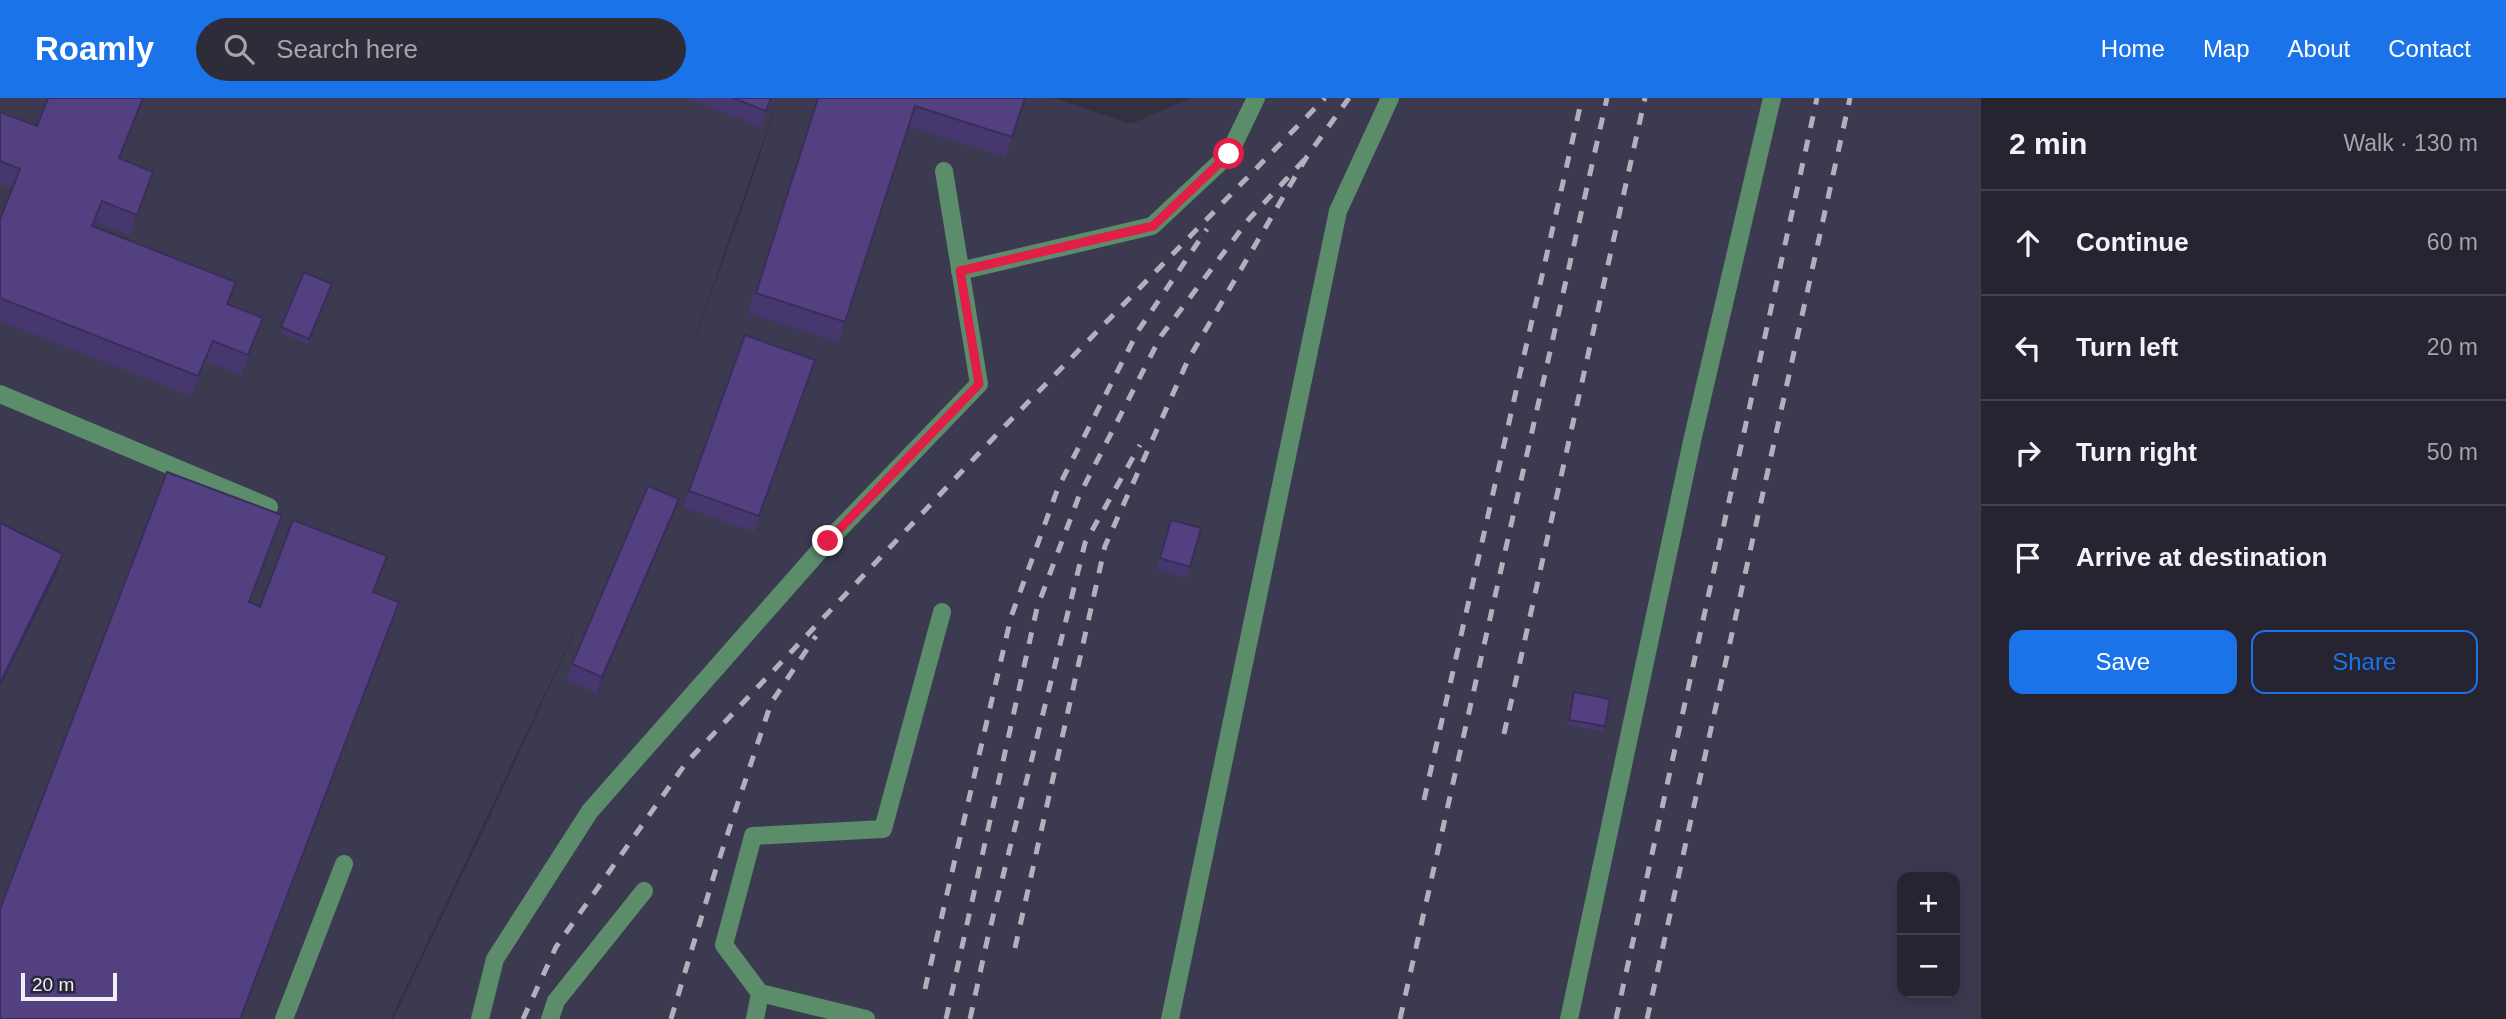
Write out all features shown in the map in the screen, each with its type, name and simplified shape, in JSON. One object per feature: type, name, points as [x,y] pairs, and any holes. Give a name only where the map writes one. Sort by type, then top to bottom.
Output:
[{"type":"lane","points":[[960,271],[1153,226],[1229,154],[1256,98]]},
{"type":"lane","points":[[1170,1019],[1338,211],[1390,98]]},
{"type":"lane","points":[[1569,1019],[1692,441],[1772,98]]},
{"type":"lane","points":[[480,1019],[495,959],[590,811],[828,541],[979,384],[944,171]]},
{"type":"lane","points":[[0,394],[269,507]]},
{"type":"lane","points":[[866,1019],[760,993],[724,945],[753,836],[883,829],[942,612]]},
{"type":"lane","points":[[284,1019],[344,863]]},
{"type":"lane","points":[[550,1019],[556,1001],[645,891]]},
{"type":"lane","points":[[755,1019],[760,993]]},
{"type":"shaded area","points":[[0,98],[1054,98],[1131,124],[1191,98],[1981,98],[1981,1019],[393,1019],[596,586],[391,1019],[0,1019]],"holes":[[[776,104],[751,183],[692,347]]]},
{"type":"building","points":[[48,98],[143,98],[119,158],[153,172],[137,215],[102,201],[92,226],[236,282],[227,304],[263,318],[248,355],[213,341],[198,376],[0,298],[0,219],[20,169],[0,161],[0,112],[37,126]]},
{"type":"building","points":[[733,98],[771,98],[766,111]]},
{"type":"building","points":[[818,98],[1025,98],[1012,137],[915,106],[845,322],[756,293]]},
{"type":"building","points":[[304,272],[332,284],[309,339],[281,327]]},
{"type":"building","points":[[745,335],[815,360],[759,516],[689,491]]},
{"type":"building","points":[[167,472],[282,515],[249,602],[260,607],[293,520],[387,556],[373,592],[399,602],[240,1019],[0,1019],[0,909]]},
{"type":"building","points":[[648,486],[679,499],[602,677],[572,664]]},
{"type":"building","points":[[1171,520],[1201,528],[1190,567],[1160,558]]},
{"type":"building","points":[[0,523],[63,554],[0,683]]},
{"type":"building","points":[[1574,692],[1610,699],[1605,726],[1569,720]]},
{"type":"railway","points":[[523,1019],[556,947],[686,763],[1001,430],[1325,98]]},
{"type":"railway","points":[[1015,948],[1105,546],[1188,360],[1306,158],[1349,98]]},
{"type":"railway","points":[[1424,800],[1582,98]]},
{"type":"railway","points":[[1400,1019],[1607,98]]},
{"type":"railway","points":[[1504,734],[1645,98]]},
{"type":"railway","points":[[1616,1019],[1817,98]]},
{"type":"railway","points":[[1647,1019],[1850,98]]},
{"type":"railway","points":[[946,1019],[1037,608],[1079,496],[1161,336],[1249,219],[1306,158]]},
{"type":"railway","points":[[925,989],[1011,617],[1058,488],[1138,331],[1207,229]]},
{"type":"railway","points":[[970,1019],[1085,543],[1140,445]]},
{"type":"railway","points":[[671,1019],[715,872],[771,703],[816,636]]},
{"type":"route","points":[[828,541],[979,384],[960,271],[1153,226],[1229,154]]}]
